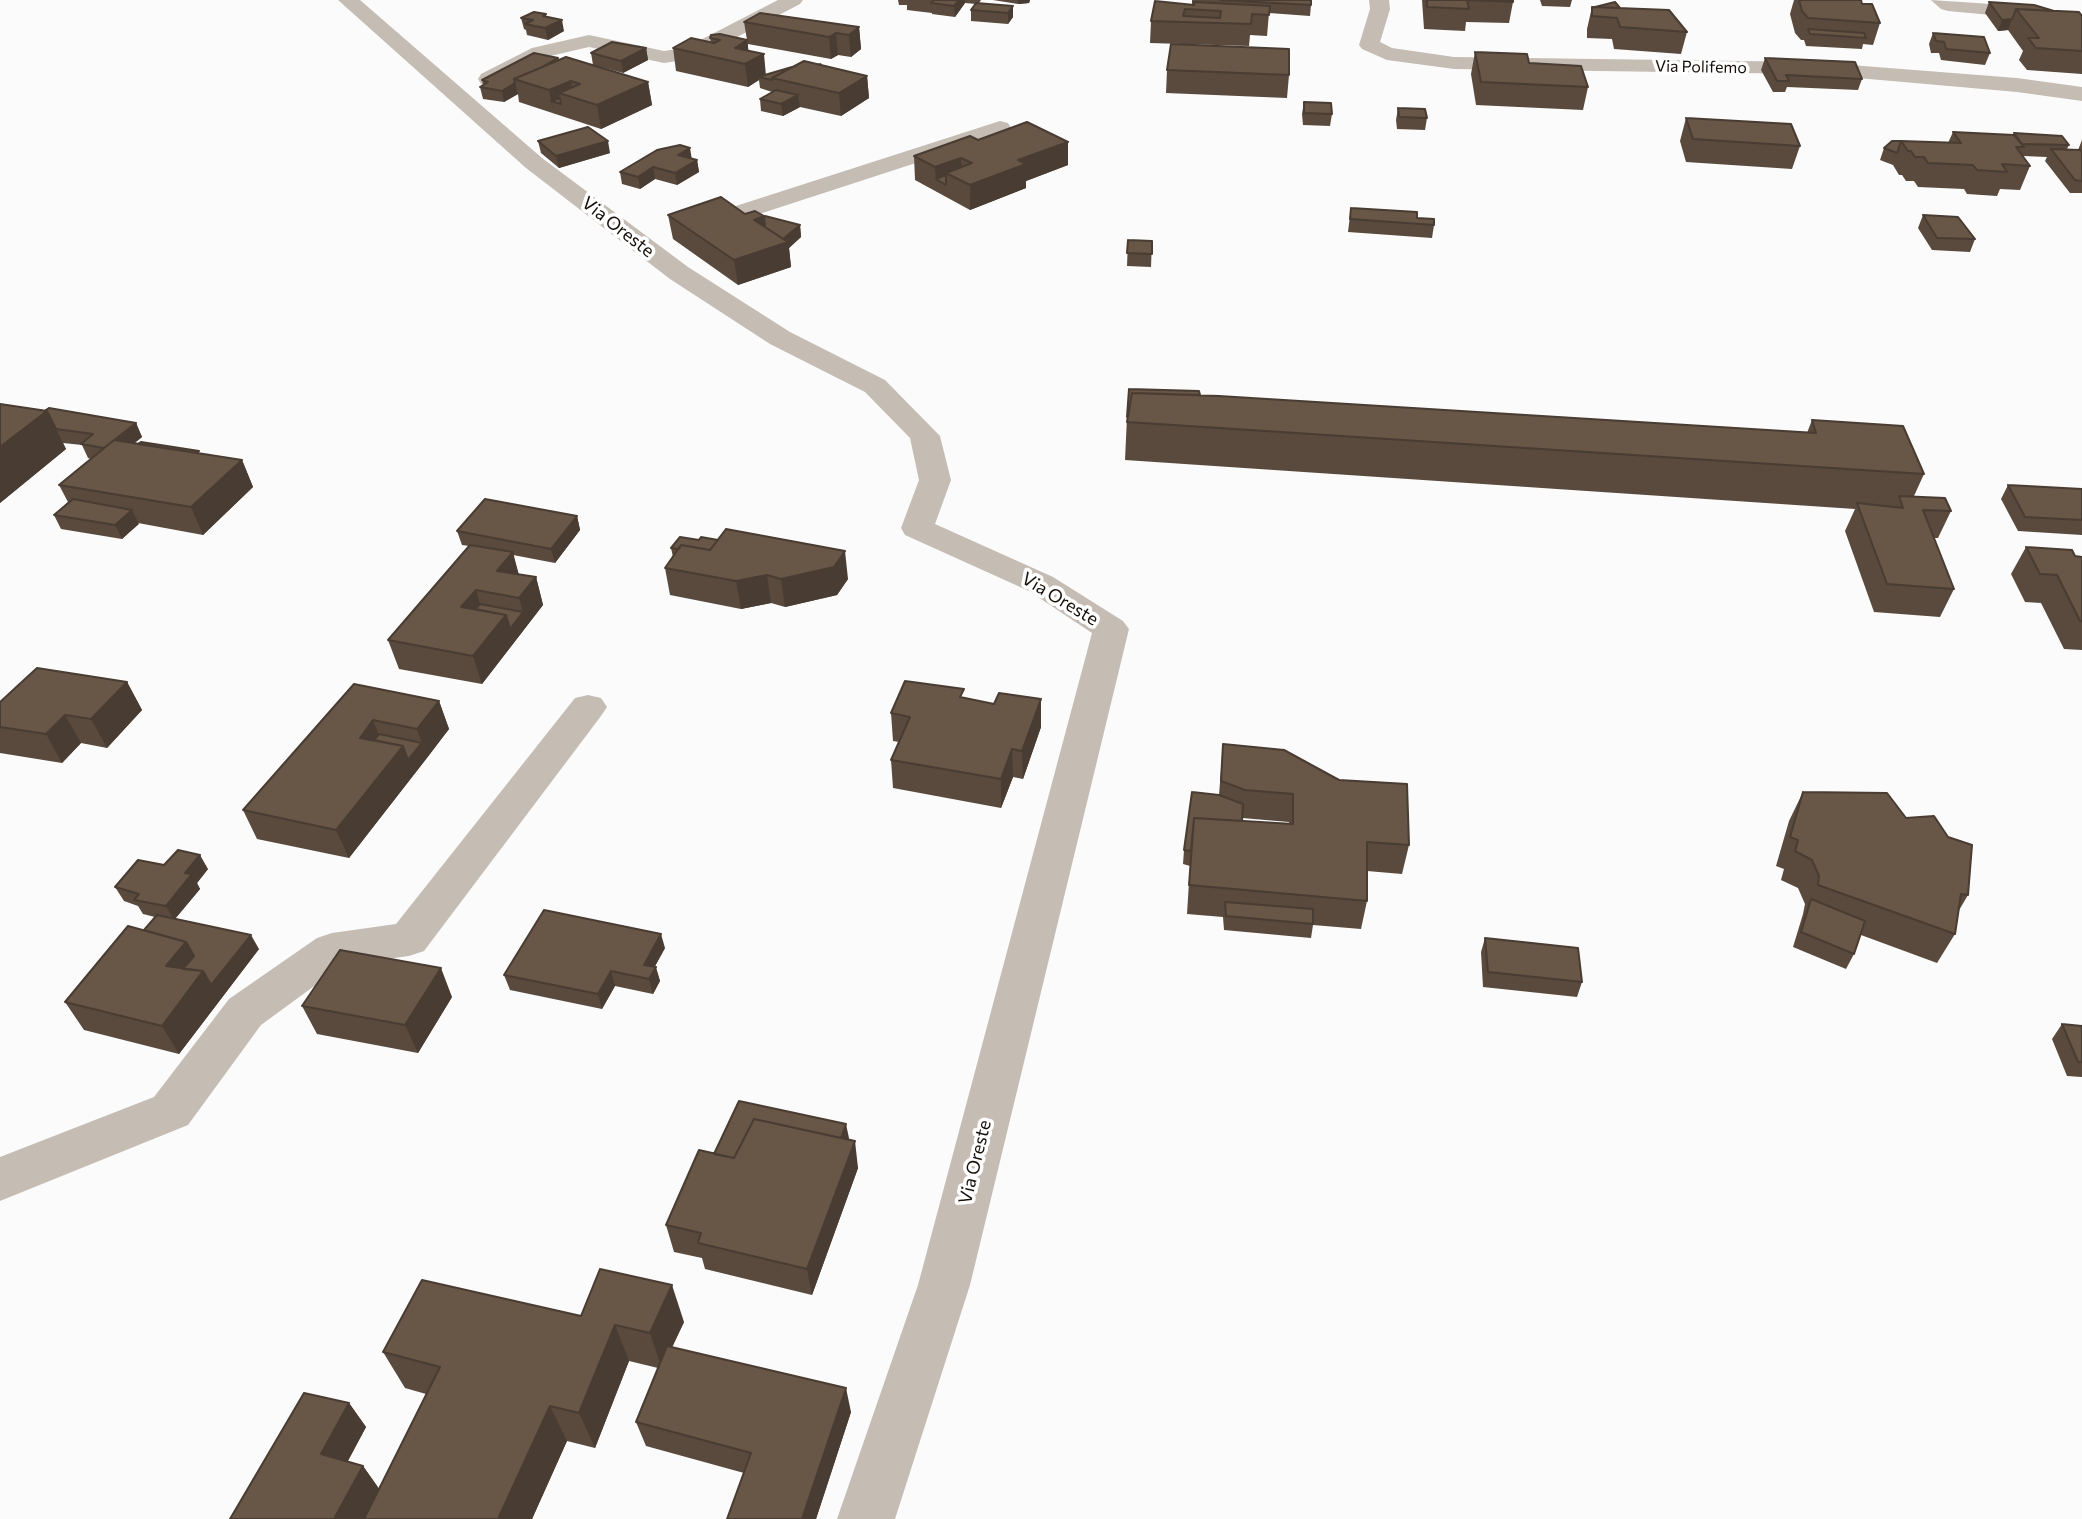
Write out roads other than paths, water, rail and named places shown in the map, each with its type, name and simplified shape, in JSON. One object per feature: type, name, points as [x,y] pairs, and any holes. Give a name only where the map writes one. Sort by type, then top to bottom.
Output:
[{"type":"street","name":"Via Oreste","points":[[348,0],[534,163],[679,274],[780,338],[876,386],[925,436],[935,480],[917,527],[1041,584],[1111,629],[944,1285],[866,1519]]},
{"type":"street","points":[[459,96],[539,52],[589,41],[664,57],[690,54],[793,0]]},
{"type":"street","name":"Via Polifemo","points":[[1379,0],[1380,9],[1369,45],[1387,54],[1400,56],[1454,63],[1812,68],[2017,85],[2082,94]]},
{"type":"street","points":[[1941,0],[1948,5],[2037,13],[2082,29]]},
{"type":"street","points":[[640,244],[1000,128]]},
{"type":"street","points":[[0,1179],[172,1111],[244,1012],[331,950],[409,939],[588,706]]}]
